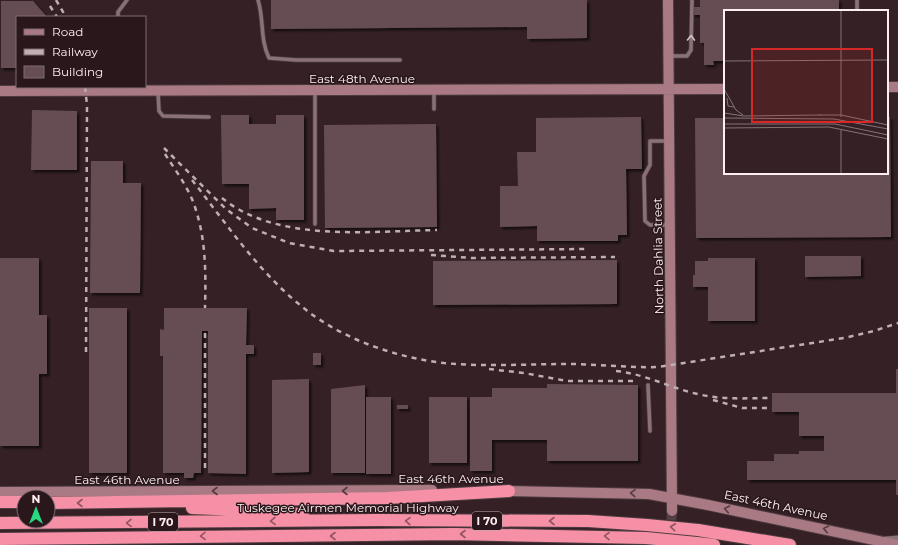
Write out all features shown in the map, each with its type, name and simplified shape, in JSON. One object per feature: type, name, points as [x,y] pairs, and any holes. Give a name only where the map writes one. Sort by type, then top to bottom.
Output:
[{"type":"highway","points":[[56,502],[113,503],[388,498],[510,491]]},
{"type":"highway","points":[[0,502],[16,502]]},
{"type":"highway","points":[[113,503],[286,512],[326,520]]},
{"type":"highway","name":"Tuskegee Airmen Memorial Highway","points":[[0,523],[326,520],[588,521],[698,530],[790,545]]},
{"type":"highway","points":[[0,539],[539,534],[646,538],[714,545]]},
{"type":"street","name":"North Dahlia Street","points":[[668,0],[672,511]]},
{"type":"street","name":"East 48th Avenue","points":[[0,91],[139,89],[158,91],[724,89]]},
{"type":"street","name":"East 46th Avenue","points":[[0,492],[473,490],[624,493],[672,498],[880,541],[898,539]]},
{"type":"street","points":[[880,541],[898,545]]},
{"type":"lane","points":[[118,16],[118,12],[127,0]]},
{"type":"lane","points":[[258,0],[261,10],[264,48],[269,58],[290,60],[400,60]]},
{"type":"lane","points":[[668,56],[687,56],[691,50],[692,0]]},
{"type":"lane","points":[[434,90],[434,109]]},
{"type":"lane","points":[[158,91],[159,111],[163,116],[209,117]]},
{"type":"lane","points":[[315,91],[315,224]]},
{"type":"lane","points":[[669,141],[650,141],[650,166],[644,176],[645,221],[650,225],[670,225]]},
{"type":"lane","points":[[648,385],[650,431]]},
{"type":"building","points":[[271,0],[587,0],[587,38],[527,39],[527,27],[271,29]]},
{"type":"building","points":[[700,0],[839,0],[839,10],[724,10],[724,61],[713,61],[714,65],[704,65],[704,43],[700,43],[700,15],[692,15],[692,7],[700,7]]},
{"type":"building","points":[[1,1],[33,1],[46,16],[16,16],[16,68],[1,68]]},
{"type":"building","points":[[32,110],[77,111],[77,170],[31,170]]},
{"type":"building","points":[[221,115],[249,115],[249,124],[276,124],[276,115],[304,115],[304,220],[276,220],[276,208],[249,209],[249,184],[222,184]]},
{"type":"building","points":[[641,117],[642,169],[626,169],[627,235],[618,235],[618,241],[537,241],[537,226],[500,227],[500,186],[518,186],[517,152],[536,152],[536,118]]},
{"type":"building","points":[[888,117],[890,117],[891,237],[696,238],[695,118],[724,118],[724,174],[888,174]]},
{"type":"building","points":[[436,124],[437,227],[325,228],[324,125]]},
{"type":"building","points":[[91,161],[123,161],[123,183],[141,183],[140,293],[90,293]]},
{"type":"building","points":[[805,256],[861,256],[861,276],[805,277]]},
{"type":"building","points":[[0,258],[39,258],[39,315],[47,315],[47,374],[39,374],[39,446],[0,446]]},
{"type":"building","points":[[708,258],[755,258],[755,321],[708,321],[708,287],[693,287],[693,275],[695,275],[695,261],[708,261]]},
{"type":"building","points":[[617,260],[617,304],[433,305],[433,261]]},
{"type":"building","points":[[89,308],[127,308],[127,473],[89,473]]},
{"type":"building","points":[[164,308],[247,308],[246,345],[254,345],[254,354],[246,354],[246,474],[208,473],[208,331],[202,331],[201,473],[194,473],[193,478],[184,478],[184,473],[163,473],[163,356],[160,356],[160,329],[164,330]]},
{"type":"building","points":[[313,353],[321,353],[321,365],[313,365]]},
{"type":"building","points":[[896,369],[898,369],[898,495],[896,495],[896,480],[747,480],[747,461],[774,461],[774,454],[799,454],[799,451],[824,451],[824,436],[799,436],[799,412],[772,412],[772,393],[896,393]]},
{"type":"building","points":[[309,379],[309,472],[272,473],[272,380]]},
{"type":"building","points":[[547,384],[638,385],[638,461],[547,461],[547,440],[492,440],[492,471],[470,471],[470,397],[492,397],[492,388],[547,388]]},
{"type":"building","points":[[365,385],[365,473],[331,473],[331,389]]},
{"type":"building","points":[[366,397],[391,397],[391,474],[366,474]]},
{"type":"building","points":[[429,397],[467,397],[467,463],[429,463]]},
{"type":"building","points":[[397,405],[408,405],[408,409],[397,409]]},
{"type":"tunnel","points":[[670,535],[672,511]]},
{"type":"railway","points":[[56,0],[65,16]]},
{"type":"railway","points":[[50,6],[56,16]]},
{"type":"railway","points":[[85,88],[87,105],[86,356]]},
{"type":"railway","points":[[164,148],[226,209],[252,228],[289,243],[334,251],[587,249]]},
{"type":"railway","points":[[165,154],[189,193],[197,212],[203,239],[205,266],[205,308]]},
{"type":"railway","points":[[192,180],[256,261],[270,277],[300,305],[315,317],[349,336],[386,351],[405,356],[444,363],[474,365],[568,364],[658,367],[844,338],[874,331],[898,323]]},
{"type":"railway","points":[[222,198],[244,212],[269,222],[297,228],[354,232],[437,230]]},
{"type":"railway","points":[[431,255],[472,258],[615,257]]},
{"type":"railway","points":[[205,331],[205,468]]},
{"type":"railway","points":[[489,369],[524,373],[567,381],[635,381]]},
{"type":"railway","points":[[616,371],[638,375],[711,397],[772,398]]},
{"type":"railway","points":[[713,400],[742,408],[772,408]]}]
